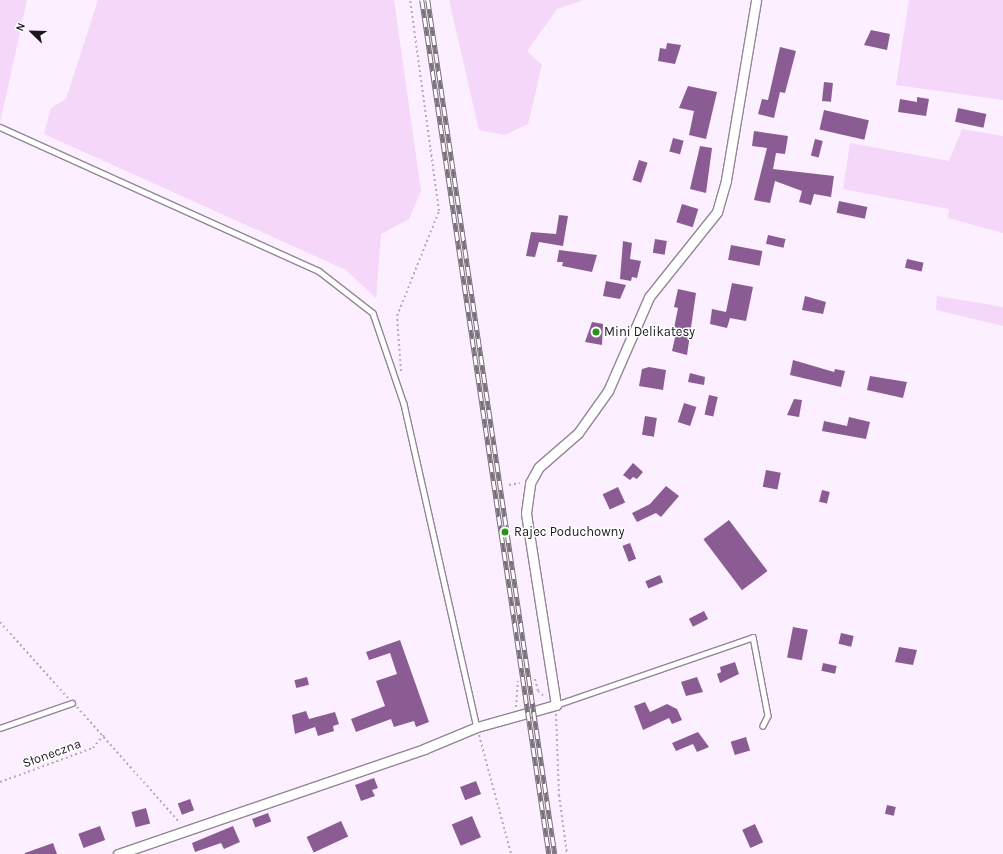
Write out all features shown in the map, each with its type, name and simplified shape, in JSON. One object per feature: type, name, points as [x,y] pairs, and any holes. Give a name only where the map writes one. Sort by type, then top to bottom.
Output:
[{"type":"street","points":[[118,854],[424,749],[477,727],[556,705],[526,513],[530,483],[539,467],[578,433],[608,391],[649,297],[717,212],[726,180],[756,0]]},
{"type":"lane","points":[[0,127],[319,271],[373,313],[404,404],[477,727]]},
{"type":"lane","points":[[556,705],[753,637],[768,716],[763,726]]},
{"type":"lane","points":[[0,728],[72,702]]},
{"type":"path","points":[[402,380],[397,316],[439,211],[410,0]]},
{"type":"path","points":[[0,622],[104,735],[186,830]]},
{"type":"path","points":[[535,679],[538,692],[556,705],[559,795],[567,854]]},
{"type":"path","points":[[514,716],[519,695],[518,681]]},
{"type":"path","points":[[477,727],[510,854]]},
{"type":"path","name":"Słoneczna","points":[[0,782],[93,748],[104,735]]},
{"type":"shaded area","points":[[0,0],[27,0],[0,123]]},
{"type":"shaded area","points":[[98,0],[394,0],[421,191],[409,219],[381,234],[376,298],[346,270],[44,134],[51,108],[66,99]]},
{"type":"shaded area","points":[[449,0],[583,0],[557,9],[527,51],[542,65],[528,124],[505,135],[479,130]]},
{"type":"shaded area","points":[[909,0],[1003,0],[1003,100],[896,85]]},
{"type":"shaded area","points":[[962,129],[1003,136],[1003,233],[948,218],[949,209],[843,189],[850,143],[949,161]]},
{"type":"shaded area","points":[[937,296],[1003,307],[1003,326],[936,310]]},
{"type":"building","points":[[871,30],[890,34],[887,50],[864,45]]},
{"type":"building","points":[[667,43],[681,45],[675,64],[658,61],[660,48],[666,49]]},
{"type":"building","points":[[780,47],[796,51],[785,93],[780,92],[774,118],[758,114],[762,99],[768,100]]},
{"type":"building","points":[[824,82],[833,83],[831,102],[822,101]]},
{"type":"building","points":[[688,86],[717,92],[706,139],[689,135],[694,111],[679,108]]},
{"type":"building","points":[[917,97],[929,99],[926,116],[898,112],[900,99],[917,102]]},
{"type":"building","points":[[958,108],[986,114],[983,128],[955,122]]},
{"type":"building","points":[[824,110],[869,120],[864,140],[820,129]]},
{"type":"building","points":[[754,131],[788,136],[785,154],[776,153],[773,169],[834,176],[831,197],[814,194],[811,205],[799,202],[802,191],[775,181],[770,203],[754,200],[767,148],[752,146]]},
{"type":"building","points":[[673,138],[684,141],[680,154],[669,152]]},
{"type":"building","points":[[815,139],[823,141],[819,157],[811,155]]},
{"type":"building","points":[[700,146],[712,148],[706,193],[690,189]]},
{"type":"building","points":[[639,160],[648,163],[641,183],[633,180]]},
{"type":"building","points":[[839,201],[867,207],[865,219],[837,213]]},
{"type":"building","points":[[682,204],[698,209],[693,227],[676,222]]},
{"type":"building","points":[[559,215],[568,216],[563,246],[539,242],[535,257],[526,256],[531,232],[556,234]]},
{"type":"building","points":[[768,235],[786,239],[784,248],[766,244]]},
{"type":"building","points":[[655,239],[667,241],[665,255],[653,253]]},
{"type":"building","points":[[623,241],[632,243],[630,259],[641,261],[637,278],[632,277],[631,281],[620,279]]},
{"type":"building","points":[[731,245],[762,251],[760,266],[728,260]]},
{"type":"building","points":[[559,250],[597,255],[592,272],[562,266],[563,262],[557,262]]},
{"type":"building","points":[[907,259],[924,263],[922,272],[905,268]]},
{"type":"building","points":[[606,281],[626,285],[620,299],[603,296]]},
{"type":"building","points":[[732,283],[753,287],[746,321],[730,318],[727,328],[710,324],[712,309],[726,312]]},
{"type":"building","points":[[678,289],[696,293],[687,355],[672,351],[677,329],[674,328],[678,308],[674,307]]},
{"type":"building","points":[[805,296],[826,302],[823,314],[802,310]]},
{"type":"building","points":[[592,322],[603,324],[602,345],[585,342]]},
{"type":"building","points":[[793,360],[834,372],[835,369],[845,371],[841,387],[790,375]]},
{"type":"building","points":[[649,367],[666,370],[663,390],[639,386],[642,369]]},
{"type":"building","points":[[690,373],[705,377],[704,385],[688,382]]},
{"type":"building","points":[[870,376],[907,382],[903,398],[867,390]]},
{"type":"building","points":[[709,395],[718,397],[713,417],[705,414]]},
{"type":"building","points":[[794,399],[802,400],[799,417],[787,415]]},
{"type":"building","points":[[684,403],[696,407],[690,426],[678,422]]},
{"type":"building","points":[[645,416],[657,418],[654,437],[642,435]]},
{"type":"building","points":[[849,417],[870,422],[866,439],[822,431],[824,421],[847,426]]},
{"type":"building","points":[[633,463],[643,472],[637,479],[633,477],[630,480],[623,475]]},
{"type":"building","points":[[766,470],[781,473],[777,490],[763,487]]},
{"type":"building","points":[[666,486],[679,496],[661,517],[656,513],[637,522],[632,513],[650,504]]},
{"type":"building","points":[[618,487],[625,502],[610,510],[603,494]]},
{"type":"building","points":[[822,490],[830,492],[827,504],[819,502]]},
{"type":"building","points":[[729,520],[768,571],[742,590],[703,539]]},
{"type":"building","points":[[630,543],[636,559],[629,562],[623,546]]},
{"type":"building","points":[[660,575],[663,582],[648,589],[645,581]]},
{"type":"building","points":[[704,611],[708,619],[693,627],[689,619]]},
{"type":"building","points":[[793,627],[808,630],[802,660],[787,657]]},
{"type":"building","points":[[841,633],[854,636],[851,647],[839,644]]},
{"type":"building","points":[[400,640],[429,722],[416,727],[414,721],[394,727],[391,719],[356,732],[351,719],[385,706],[376,681],[397,674],[390,653],[369,660],[366,652]]},
{"type":"building","points":[[899,647],[917,650],[913,665],[895,662]]},
{"type":"building","points":[[735,662],[739,674],[720,683],[717,674],[721,672],[720,667]]},
{"type":"building","points":[[823,663],[837,666],[835,674],[821,671]]},
{"type":"building","points":[[307,677],[309,685],[296,688],[294,680]]},
{"type":"building","points":[[697,677],[703,692],[686,696],[681,682]]},
{"type":"building","points":[[645,702],[650,712],[667,704],[677,709],[682,720],[672,724],[669,718],[643,730],[634,706]]},
{"type":"building","points":[[306,711],[309,719],[335,712],[339,724],[333,726],[334,731],[318,736],[315,727],[295,734],[292,715]]},
{"type":"building","points":[[698,732],[709,747],[697,752],[693,744],[676,751],[672,743]]},
{"type":"building","points":[[746,737],[750,750],[735,755],[731,742]]},
{"type":"building","points":[[374,778],[378,788],[372,790],[375,796],[361,801],[355,785]]},
{"type":"building","points":[[476,781],[481,794],[465,800],[460,787]]},
{"type":"building","points":[[190,799],[194,810],[182,815],[178,803]]},
{"type":"building","points":[[887,805],[896,807],[894,816],[885,814]]},
{"type":"building","points":[[146,808],[150,823],[136,827],[132,812]]},
{"type":"building","points":[[268,813],[271,821],[255,827],[252,819]]},
{"type":"building","points":[[472,816],[481,837],[461,846],[452,825]]},
{"type":"building","points":[[341,821],[348,836],[314,852],[307,837]]},
{"type":"building","points":[[755,824],[763,842],[750,848],[742,830]]},
{"type":"building","points":[[100,826],[105,840],[84,848],[78,834]]},
{"type":"building","points":[[233,826],[240,842],[224,849],[221,843],[195,852],[192,843]]},
{"type":"building","points":[[53,843],[57,854],[25,854],[25,853]]},
{"type":"railway","points":[[422,0],[549,854]]},
{"type":"railway","points":[[428,0],[555,854]]},
{"type":"place","name":"Mini Delikatesy","points":[[596,332]]},
{"type":"place","name":"Rajec Poduchowny","points":[[505,532]]}]
